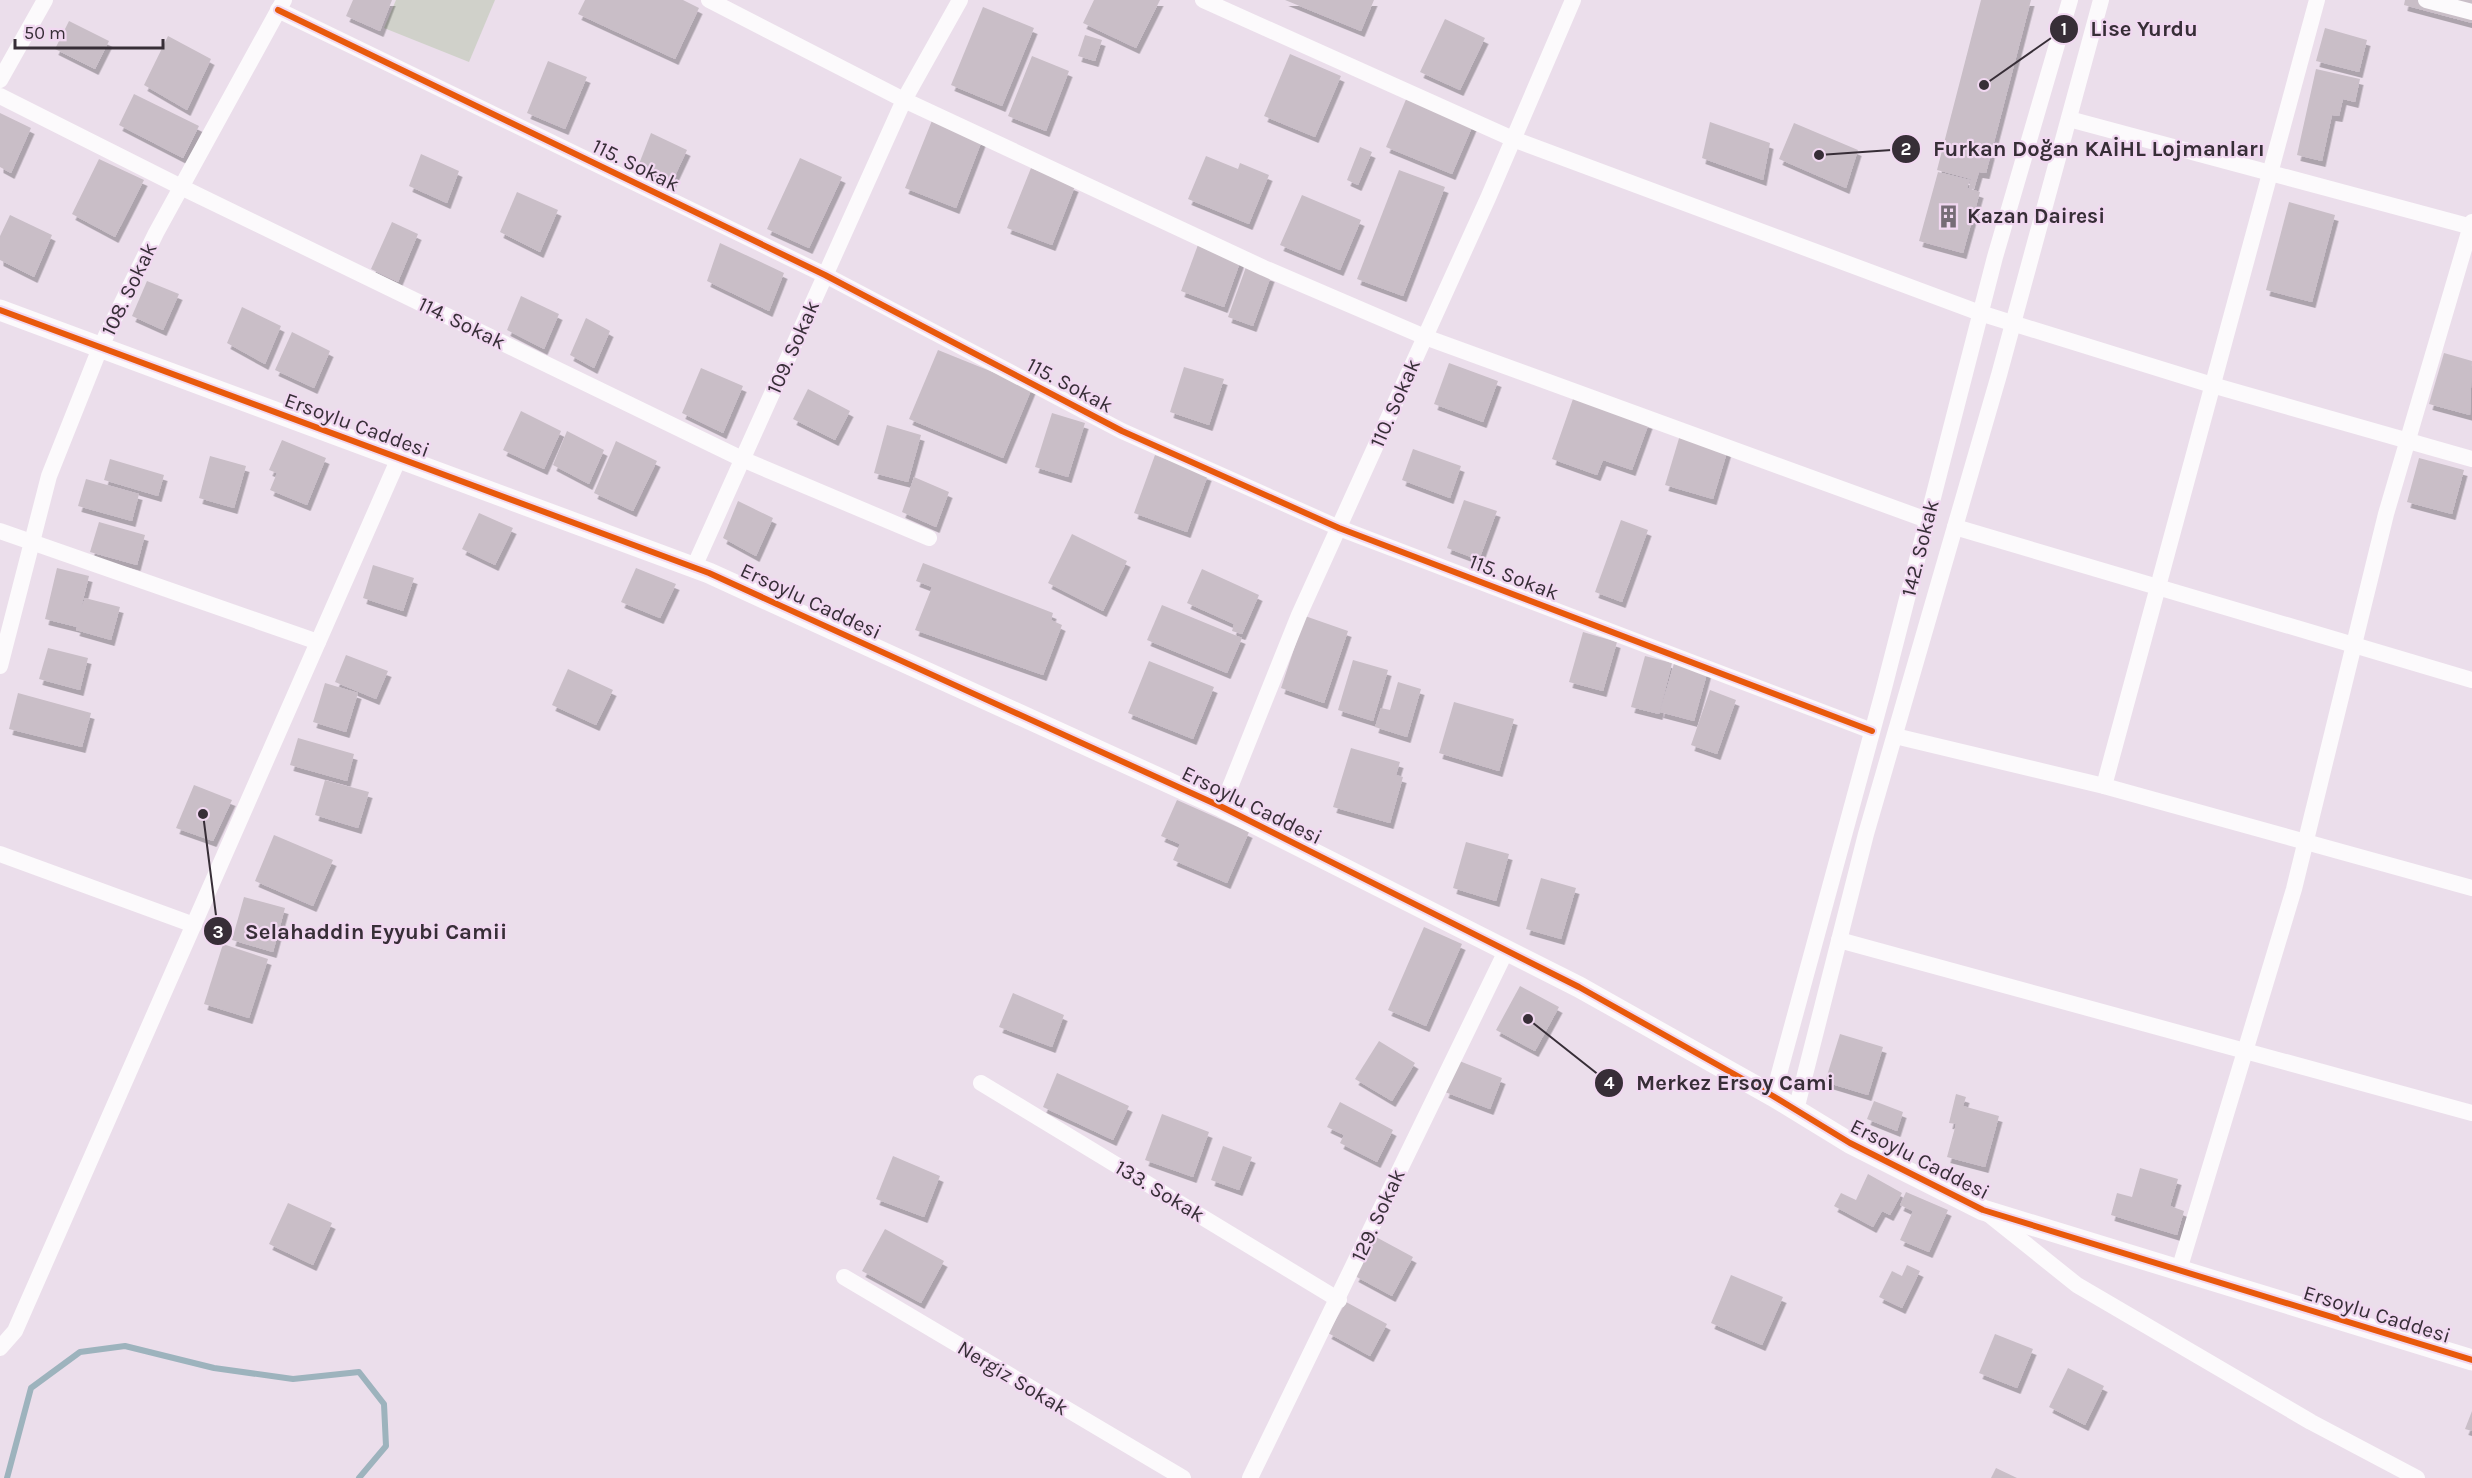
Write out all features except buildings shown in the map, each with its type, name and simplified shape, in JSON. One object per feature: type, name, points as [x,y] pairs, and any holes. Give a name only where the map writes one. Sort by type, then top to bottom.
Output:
[{"type":"street","points":[[0,80],[45,0]]},
{"type":"street","points":[[708,0],[904,100],[1254,263],[1425,337],[1927,520]]},
{"type":"street","name":"109. Sokak","points":[[694,567],[904,100],[960,0]]},
{"type":"street","points":[[1203,0],[1513,139],[1980,313],[2212,385],[2472,459]]},
{"type":"street","name":"110. Sokak","points":[[1222,807],[1299,615],[1425,337],[1573,0]]},
{"type":"street","name":"142. Sokak","points":[[1773,1096],[1872,732],[1980,313],[2070,0]]},
{"type":"street","points":[[1796,1110],[1839,940],[1895,736],[2014,322],[2101,0]]},
{"type":"street","points":[[2103,786],[2317,0]]},
{"type":"street","points":[[2426,0],[2472,12]]},
{"type":"street","name":"108. Sokak","points":[[0,666],[49,476],[100,348],[181,187],[281,5]]},
{"type":"street","name":"115. Sokak","points":[[281,5],[825,275],[1122,431],[1339,528],[1872,732]]},
{"type":"street","name":"114. Sokak","points":[[0,96],[181,187],[742,459],[929,538]]},
{"type":"street","points":[[2068,119],[2472,225],[2386,514],[2306,842],[2246,1051],[2179,1270]]},
{"type":"street","name":"Ersoylu Caddesi","points":[[0,310],[694,567],[1222,807],[1579,987],[1773,1096],[1850,1143],[1983,1210],[2472,1360]]},
{"type":"street","points":[[0,1348],[15,1331],[399,458]]},
{"type":"street","points":[[1955,527],[2472,680]]},
{"type":"street","points":[[0,531],[318,642]]},
{"type":"street","points":[[1895,736],[2103,786],[2472,888]]},
{"type":"street","points":[[0,854],[194,925]]},
{"type":"street","points":[[1839,940],[2472,1113]]},
{"type":"street","name":"129. Sokak","points":[[1250,1478],[1339,1300],[1381,1206],[1506,951]]},
{"type":"street","name":"133. Sokak","points":[[981,1083],[1339,1300]]},
{"type":"street","points":[[1983,1210],[2077,1285],[2311,1422],[2417,1478]]},
{"type":"street","name":"Nergiz Sokak","points":[[844,1277],[1183,1478]]},
{"type":"shaded area","points":[[396,0],[495,0],[469,62],[384,28]]},
{"type":"waterway","points":[[7,1478],[31,1388],[80,1352],[125,1346],[214,1368],[293,1379],[359,1372],[384,1404],[386,1446],[359,1478]]},
{"type":"cycle path","points":[[278,10],[825,275],[1122,431],[1339,528],[1872,731]]},
{"type":"cycle path","points":[[0,310],[709,573],[1222,807],[1579,987],[1773,1096],[1850,1143],[1983,1210],[2472,1360]]},
{"type":"place","name":"Lise Yurdu","points":[[1984,85]]},
{"type":"place","name":"Furkan Doğan KAİHL Lojmanları","points":[[1819,155]]},
{"type":"place","name":"Kazan Dairesi","points":[[1949,216]]},
{"type":"place","name":"Selahaddin Eyyubi Camii","points":[[203,814]]},
{"type":"place","name":"Merkez Ersoy Cami","points":[[1528,1019]]}]
